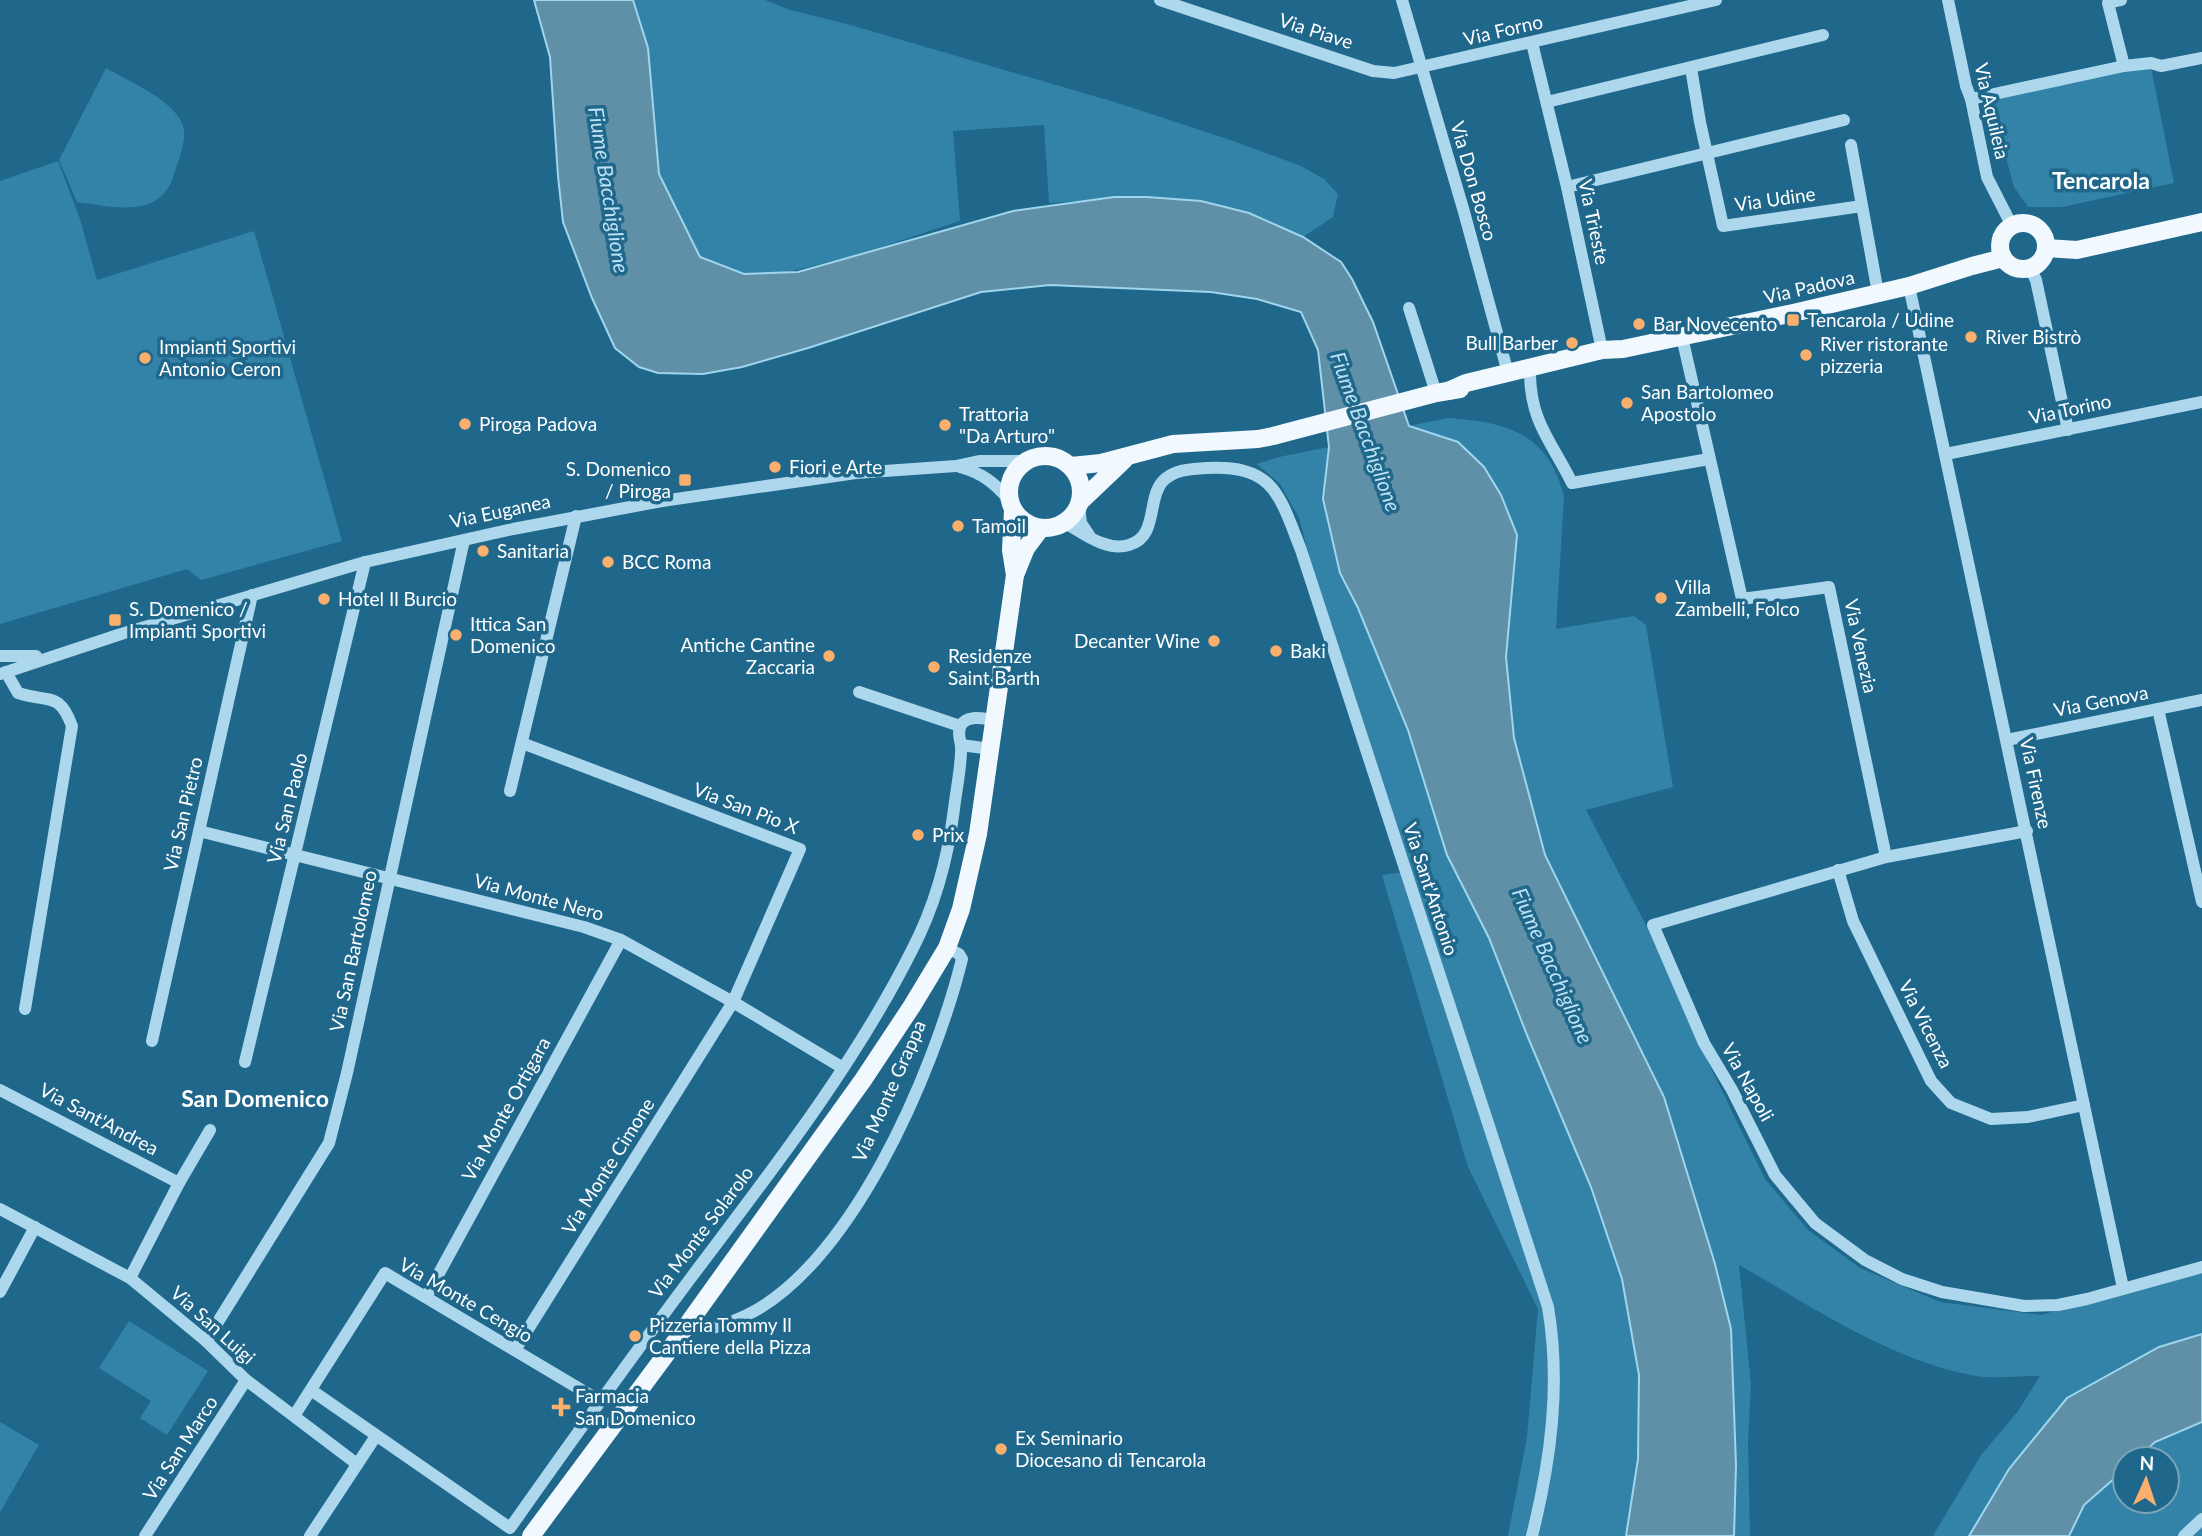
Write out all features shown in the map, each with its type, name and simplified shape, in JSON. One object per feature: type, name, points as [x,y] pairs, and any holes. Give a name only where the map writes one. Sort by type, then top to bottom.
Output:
[{"type":"main road","points":[[2046,248],[2077,250],[2202,222]]},
{"type":"main road","points":[[2026,223],[2039,229],[2046,241],[2046,248],[2033,274],[2015,267],[2003,258],[2001,240],[2012,226],[2026,223]]},
{"type":"main road","name":"Via Padova","points":[[1436,394],[1466,383],[1602,350],[1623,349],[1682,337],[1909,286],[1972,265],[2003,258]]},
{"type":"main road","name":"Via Padova","points":[[1436,394],[1604,358],[1623,349]]},
{"type":"main road","name":"Via Euganea","points":[[1027,461],[1035,457],[1054,457],[1070,466],[1101,463],[1173,444],[1258,439],[1436,394]]},
{"type":"main road","name":"Via Euganea","points":[[1065,523],[1079,504],[1127,457]]},
{"type":"main road","points":[[1012,505],[1009,489],[1012,478],[1018,468],[1027,461]]},
{"type":"main road","points":[[1070,466],[1080,482],[1079,504]]},
{"type":"main road","name":"Via Euganea","points":[[1012,505],[1025,522],[1041,528]]},
{"type":"main road","name":"Via Monte Grappa","points":[[1012,505],[1011,550],[1015,575]]},
{"type":"main road","points":[[1041,528],[1065,523]]},
{"type":"main road","name":"Via Monte Grappa","points":[[531,1536],[780,1196],[898,1027],[947,948],[971,874],[1015,575],[1026,548],[1041,528]]},
{"type":"street","name":"Via Piave","points":[[1160,0],[1373,71],[1394,73],[1421,68]]},
{"type":"street","name":"Via Don Bosco","points":[[1402,0],[1508,373]]},
{"type":"street","name":"Via Forno","points":[[1421,68],[1716,0]]},
{"type":"street","name":"Via Aquileia","points":[[1948,0],[1987,177],[2012,226]]},
{"type":"street","points":[[2120,0],[2108,3],[2124,66]]},
{"type":"street","points":[[1547,102],[1823,35]]},
{"type":"street","name":"Via Trieste","points":[[1532,43],[1567,187],[1602,350]]},
{"type":"street","points":[[1970,99],[2124,66],[2151,63],[2161,66],[2202,58]]},
{"type":"street","points":[[1690,68],[1706,155]]},
{"type":"street","points":[[1567,187],[1844,120]]},
{"type":"street","points":[[1851,145],[1878,293]]},
{"type":"street","name":"Via Udine","points":[[1706,155],[1723,226],[1862,206]]},
{"type":"street","points":[[2033,274],[2068,430]]},
{"type":"street","name":"Via Firenze","points":[[1909,286],[2123,1288]]},
{"type":"street","points":[[1409,308],[1436,394]]},
{"type":"street","name":"Via Venezia","points":[[1682,337],[1742,599],[1829,587],[1886,857]]},
{"type":"street","points":[[1530,375],[1530,394],[1537,420],[1572,483],[1709,459]]},
{"type":"street","name":"Via Torino","points":[[1946,454],[2202,402]]},
{"type":"street","name":"Via Euganea","points":[[3,673],[64,651],[365,562],[576,516],[662,500],[856,473],[956,466],[979,461],[1027,461]]},
{"type":"street","name":"Via Euganea","points":[[956,466],[977,472],[992,481],[1012,505]]},
{"type":"street","name":"Via Sant'Antonio","points":[[1065,523],[1091,538],[1119,547],[1130,545],[1139,540],[1146,531],[1162,482],[1176,471],[1232,467],[1247,470],[1262,478],[1277,495],[1301,550],[1548,1307],[1555,1344],[1552,1431],[1532,1536]]},
{"type":"street","points":[[1079,504],[1081,523],[1091,538]]},
{"type":"street","points":[[510,791],[576,516]]},
{"type":"street","name":"Via San Bartolomeo","points":[[206,1341],[329,1143],[347,1073],[464,540]]},
{"type":"street","name":"Via San Paolo","points":[[245,1062],[365,562]]},
{"type":"street","name":"Via San Pietro","points":[[152,1041],[253,595]]},
{"type":"street","name":"Via Euganea","points":[[0,656],[27,657],[64,651]]},
{"type":"street","points":[[3,673],[18,693],[54,700],[66,709],[72,726],[25,1009]]},
{"type":"street","points":[[859,692],[960,726],[966,719],[995,720]]},
{"type":"street","name":"Via Genova","points":[[2007,740],[2202,700]]},
{"type":"street","points":[[2158,709],[2202,902]]},
{"type":"street","name":"Via Monte Grappa","points":[[843,1068],[890,995],[922,930],[943,873],[954,811],[961,745],[958,733],[960,726]]},
{"type":"street","name":"Via San Pio X","points":[[522,743],[800,849],[733,1002]]},
{"type":"street","points":[[961,745],[991,749]]},
{"type":"street","name":"Via Monte Nero","points":[[199,831],[584,927],[621,940],[733,1002],[843,1068]]},
{"type":"street","name":"Via Napoli","points":[[2027,831],[1886,857],[1653,925],[1704,1043],[1732,1090],[1775,1175],[1815,1223],[1865,1261],[1902,1279],[1942,1292],[2024,1306],[2087,1299],[2202,1266]]},
{"type":"street","name":"Via Vicenza","points":[[1838,870],[1853,921],[1931,1081],[1951,1103],[1992,1119],[2028,1117],[2084,1105]]},
{"type":"street","name":"Via Monte Ortigara","points":[[426,1297],[621,940]]},
{"type":"street","name":"Via Monte Grappa","points":[[688,1324],[696,1329],[719,1327],[749,1315],[765,1305],[790,1286],[813,1262],[852,1212],[894,1140],[931,1056],[962,959],[959,954],[947,948]]},
{"type":"street","name":"Via Monte Cimone","points":[[515,1350],[733,1002]]},
{"type":"street","name":"Via Monte Solarolo","points":[[311,1390],[510,1528],[843,1068]]},
{"type":"street","name":"Via Sant'Andrea","points":[[0,1090],[179,1184]]},
{"type":"street","points":[[130,1278],[210,1130]]},
{"type":"street","points":[[762,1183],[780,1196]]},
{"type":"street","name":"Via San Luigi","points":[[0,1209],[130,1278],[206,1341],[246,1380],[357,1464]]},
{"type":"street","points":[[0,1292],[35,1227]]},
{"type":"street","name":"Via Monte Cengio","points":[[294,1416],[385,1273],[600,1401]]},
{"type":"street","points":[[645,1339],[667,1353]]},
{"type":"street","name":"Via San Marco","points":[[145,1536],[246,1380]]},
{"type":"street","points":[[310,1536],[376,1436]]},
{"type":"street","points":[[2184,1536],[2202,1519]]},
{"type":"shaded area","points":[[633,0],[765,0],[787,9],[1121,104],[1301,166],[1324,179],[1338,194],[1333,217],[1303,237],[1249,213],[1147,197],[1049,203],[1044,125],[953,131],[960,221],[860,254],[788,272],[744,274],[700,257],[659,174],[657,136]]},
{"type":"shaded area","points":[[2151,67],[2174,183],[2062,207],[2028,207],[2014,187],[1989,95]]},
{"type":"shaded area","points":[[106,68],[167,104],[183,126],[183,147],[171,182],[157,200],[147,205],[124,208],[77,202],[59,160]]},
{"type":"shaded area","name":"Impianti Sportivi Antonio Ceron","points":[[58,161],[80,219],[97,280],[254,231],[342,541],[201,580],[187,569],[0,624],[0,181]]},
{"type":"shaded area","points":[[1448,418],[1489,423],[1522,435],[1548,458],[1557,475],[1564,497],[1556,629],[1634,616],[1646,625],[1673,787],[1586,810],[1648,929],[1702,1050],[1765,1179],[1808,1230],[1860,1268],[1940,1302],[2042,1315],[2123,1288],[2202,1271],[2202,1334],[2159,1347],[2009,1469],[1969,1536],[1933,1536],[1981,1455],[2018,1411],[2040,1376],[1976,1376],[1913,1358],[1853,1331],[1739,1265],[1751,1385],[1748,1442],[1750,1536],[1734,1536],[1736,1465],[1731,1329],[1715,1264],[1664,1097],[1545,855],[1514,738],[1506,657],[1517,535],[1409,426]]},
{"type":"shaded area","points":[[1329,447],[1323,499],[1340,573],[1358,608],[1408,730],[1447,855],[1489,938],[1591,1187],[1622,1280],[1639,1375],[1638,1459],[1626,1536],[1508,1536],[1527,1437],[1538,1309],[1468,1167],[1382,875],[1406,872],[1337,660],[1299,518],[1280,484],[1257,464]]},
{"type":"shaded area","points":[[129,1321],[208,1371],[167,1435],[140,1418],[151,1401],[99,1368]]},
{"type":"shaded area","points":[[0,1422],[39,1445],[0,1512]]},
{"type":"shaded area","points":[[2202,1422],[2202,1536],[2069,1536],[2084,1505],[2111,1481],[2111,1515],[2181,1515],[2181,1445],[2152,1445]]},
{"type":"water","name":"Fiume Bacchiglione","points":[[534,0],[633,0],[648,48],[659,174],[700,257],[744,274],[798,272],[1013,211],[1114,197],[1201,201],[1249,213],[1303,237],[1341,262],[1373,322],[1409,426],[1458,442],[1484,467],[1501,495],[1517,535],[1506,657],[1514,738],[1545,855],[1664,1097],[1715,1264],[1731,1329],[1736,1465],[1734,1536],[1626,1536],[1638,1459],[1639,1375],[1622,1279],[1591,1187],[1489,938],[1447,855],[1408,730],[1358,608],[1340,573],[1323,499],[1329,447],[1318,350],[1301,312],[1257,299],[1211,292],[1050,285],[981,292],[742,367],[703,374],[658,373],[639,367],[615,348],[592,298],[563,222],[550,57]]},
{"type":"water","points":[[2202,1334],[2202,1422],[2152,1445],[2111,1445],[2111,1481],[2084,1505],[2069,1536],[1969,1536],[2009,1469],[2067,1398],[2159,1347]]},
{"type":"place","name":"Tencarola / Udine","points":[[1793,320]]},
{"type":"place","name":"Bar Novecento","points":[[1639,324]]},
{"type":"place","name":"River Bistrò","points":[[1971,337]]},
{"type":"place","name":"Bull Barber","points":[[1572,343]]},
{"type":"place","name":"River ristorante pizzeria","points":[[1806,355]]},
{"type":"place","name":"Impianti Sportivi Antonio Ceron","points":[[145,358]]},
{"type":"place","name":"San Bartolomeo Apostolo","points":[[1627,403]]},
{"type":"place","name":"Piroga Padova","points":[[465,424]]},
{"type":"place","name":"Trattoria \"Da Arturo\"","points":[[945,425]]},
{"type":"place","name":"Fiori e Arte","points":[[775,467]]},
{"type":"place","name":"S. Domenico / Piroga","points":[[685,480]]},
{"type":"place","name":"Tamoil","points":[[958,526]]},
{"type":"place","name":"Sanitaria","points":[[483,551]]},
{"type":"place","name":"BCC Roma","points":[[608,562]]},
{"type":"place","name":"Villa Zambelli, Folco","points":[[1661,598]]},
{"type":"place","name":"Hotel Il Burcio","points":[[324,599]]},
{"type":"place","name":"S. Domenico / Impianti Sportivi","points":[[115,620]]},
{"type":"place","name":"Ittica San Domenico","points":[[456,635]]},
{"type":"place","name":"Decanter Wine","points":[[1214,641]]},
{"type":"place","name":"Baki","points":[[1276,651]]},
{"type":"place","name":"Antiche Cantine Zaccaria","points":[[829,656]]},
{"type":"place","name":"Residenze Saint Barth","points":[[934,667]]},
{"type":"place","name":"Prix","points":[[918,835]]},
{"type":"place","name":"Pizzeria Tommy Il Cantiere della Pizza","points":[[635,1336]]},
{"type":"place","name":"Farmacia San Domenico","points":[[561,1407]]},
{"type":"place","name":"Ex Seminario Diocesano di Tencarola","points":[[1001,1449]]},
{"type":"district","name":"Tencarola","points":[[2101,181]]},
{"type":"district","name":"San Domenico","points":[[255,1099]]}]
